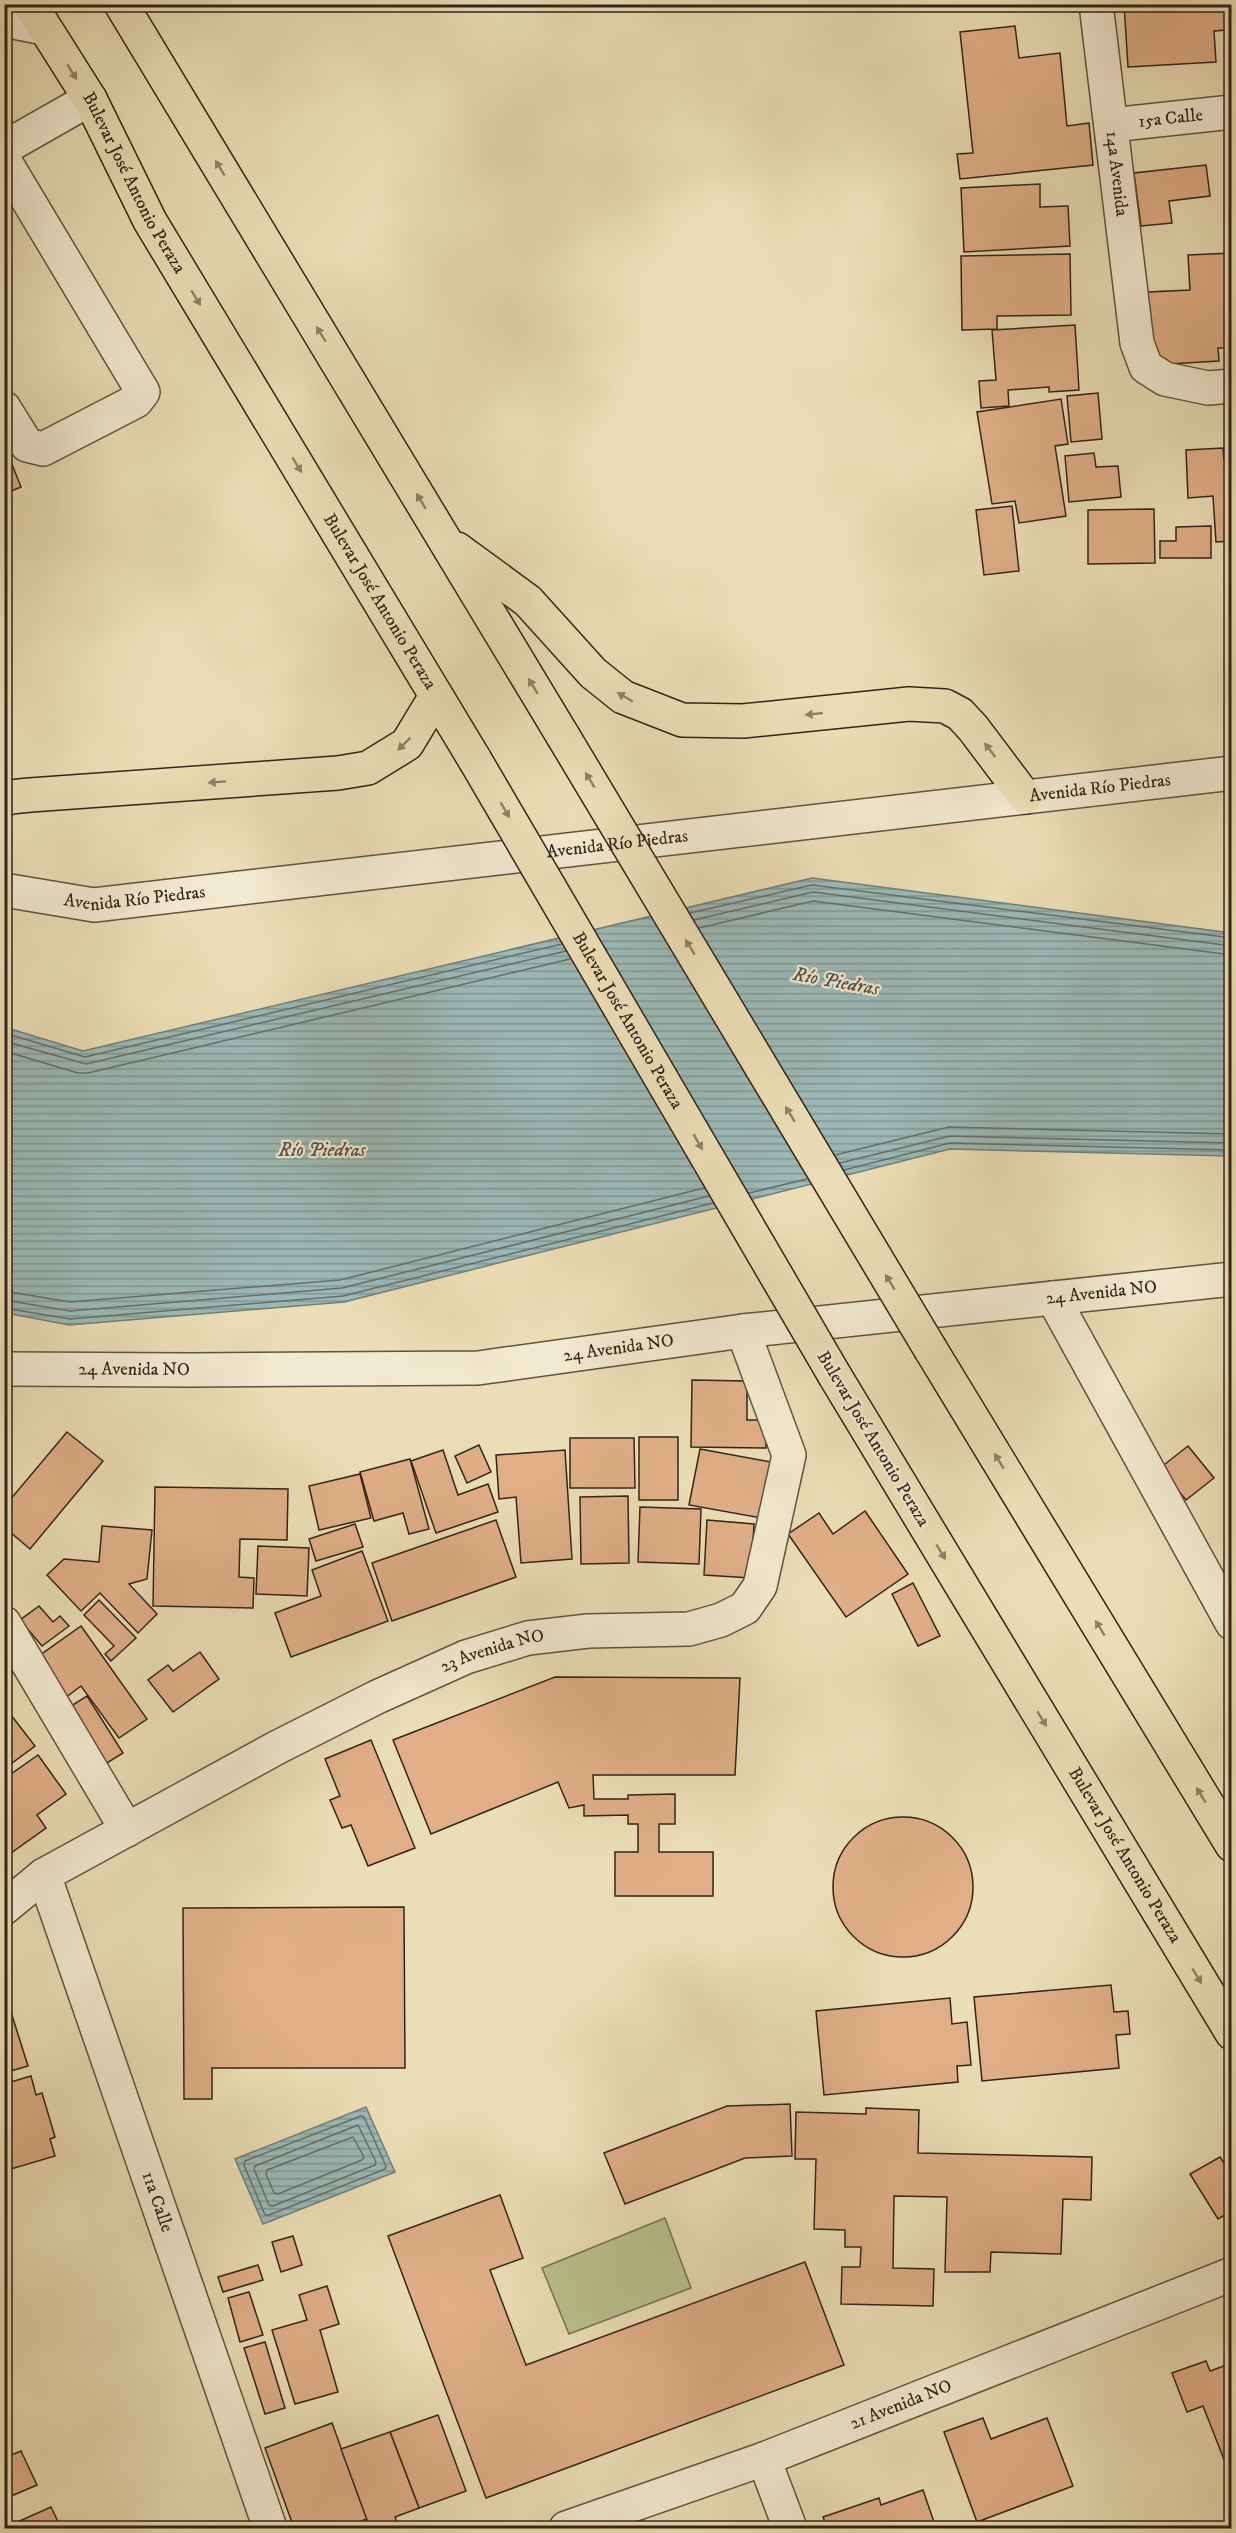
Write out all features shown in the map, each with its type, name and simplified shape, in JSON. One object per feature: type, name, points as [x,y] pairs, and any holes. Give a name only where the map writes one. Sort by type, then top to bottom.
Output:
[{"type":"main road","points":[[121,4],[931,1350],[1232,1845]]},
{"type":"main road","name":"Bulevar José Antonio Peraza","points":[[37,16],[90,99],[150,221],[475,760],[835,1376],[1232,2033]]},
{"type":"main road","points":[[445,540],[528,601],[593,673],[623,697],[682,720],[743,721],[909,704],[945,706],[960,714],[973,728],[1025,797]]},
{"type":"main road","points":[[4,800],[10,797],[30,795],[338,773],[368,768],[407,744],[436,696]]},
{"type":"street","name":"14a Avenida","points":[[1096,4],[1137,343],[1146,367],[1165,379],[1208,388],[1232,386]]},
{"type":"street","points":[[4,20],[37,16]]},
{"type":"street","points":[[4,148],[90,99]]},
{"type":"street","name":"15a Calle","points":[[1111,125],[1232,112]]},
{"type":"street","points":[[4,160],[143,392],[136,401],[43,449],[27,445],[4,408]]},
{"type":"street","name":"Avenida Río Piedras","points":[[4,890],[94,905],[1232,773]]},
{"type":"street","name":"24 Avenida NO","points":[[4,1369],[478,1368],[743,1331],[1232,1279]]},
{"type":"street","points":[[1053,1298],[1232,1623]]},
{"type":"street","name":"23 Avenida NO","points":[[4,1908],[44,1875],[278,1747],[377,1697],[466,1657],[528,1638],[588,1631],[689,1629],[720,1620],[745,1608],[760,1586],[789,1455],[743,1331]]},
{"type":"street","points":[[4,1623],[127,1830]]},
{"type":"street","name":"11a Calle","points":[[44,1875],[270,2529]]},
{"type":"street","name":"21 Avenida NO","points":[[566,2529],[764,2459],[1232,2274]]},
{"type":"street","points":[[764,2459],[790,2529]]},
{"type":"green space","points":[[665,2218],[691,2288],[569,2334],[542,2268]]},
{"type":"water","name":"Río Piedras","points":[[812,878],[1231,933],[1231,1156],[950,1149],[344,1302],[69,1325],[5,1313],[4,1027],[83,1051]]},
{"type":"water","points":[[366,2107],[395,2172],[263,2224],[235,2159]]},
{"type":"building","points":[[1124,4],[1195,4],[1196,8],[1226,6],[1227,30],[1214,31],[1216,62],[1128,67]]},
{"type":"building","points":[[1015,26],[1019,58],[1060,53],[1067,126],[1089,123],[1093,165],[960,179],[957,154],[973,153],[960,32]]},
{"type":"building","points":[[1206,165],[1210,196],[1169,201],[1172,223],[1141,226],[1134,173]]},
{"type":"building","points":[[1040,184],[1040,207],[1068,206],[1070,246],[964,252],[961,188]]},
{"type":"building","points":[[1232,253],[1232,348],[1218,348],[1219,361],[1151,365],[1148,292],[1190,290],[1188,255]]},
{"type":"building","points":[[1070,254],[1071,315],[997,316],[997,329],[962,330],[961,256]]},
{"type":"building","points":[[1075,325],[1079,390],[1049,392],[1049,387],[1008,390],[1009,406],[981,408],[979,381],[996,380],[992,330]]},
{"type":"building","points":[[1098,393],[1102,439],[1071,442],[1067,396]]},
{"type":"building","points":[[1061,399],[1068,444],[1055,446],[1066,516],[1019,523],[1015,501],[992,504],[977,412]]},
{"type":"building","points":[[4,444],[21,487],[4,494]]},
{"type":"building","points":[[1223,448],[1224,460],[1232,459],[1232,541],[1216,542],[1213,496],[1188,498],[1186,450]]},
{"type":"building","points":[[1094,453],[1096,467],[1118,466],[1121,497],[1069,502],[1065,456]]},
{"type":"building","points":[[1012,506],[1019,571],[984,575],[976,510]]},
{"type":"building","points":[[1154,509],[1155,563],[1088,564],[1088,510]]},
{"type":"building","points":[[1211,526],[1211,558],[1160,558],[1160,541],[1176,541],[1176,527]]},
{"type":"building","points":[[692,1380],[747,1381],[747,1420],[766,1420],[766,1448],[691,1447]]},
{"type":"building","points":[[67,1432],[103,1461],[30,1549],[4,1527],[4,1507]]},
{"type":"building","points":[[639,1437],[678,1437],[678,1500],[639,1500]]},
{"type":"building","points":[[570,1438],[634,1438],[635,1488],[570,1488]]},
{"type":"building","points":[[479,1445],[491,1472],[467,1483],[455,1456]]},
{"type":"building","points":[[1188,1446],[1214,1478],[1186,1500],[1160,1468]]},
{"type":"building","points":[[700,1449],[771,1462],[761,1518],[689,1505]]},
{"type":"building","points":[[443,1450],[458,1495],[488,1484],[498,1512],[436,1533],[411,1461]]},
{"type":"building","points":[[565,1450],[572,1559],[521,1563],[516,1497],[499,1499],[496,1455]]},
{"type":"building","points":[[410,1459],[429,1529],[409,1534],[403,1513],[374,1521],[360,1472]]},
{"type":"building","points":[[360,1474],[371,1518],[319,1530],[309,1486]]},
{"type":"building","points":[[155,1487],[288,1489],[287,1540],[240,1539],[239,1577],[254,1578],[253,1608],[153,1606]]},
{"type":"building","points":[[628,1496],[629,1563],[581,1564],[580,1497]]},
{"type":"building","points":[[640,1507],[701,1509],[699,1564],[638,1562]]},
{"type":"building","points":[[865,1511],[908,1574],[846,1617],[788,1534],[819,1513],[833,1534]]},
{"type":"building","points":[[496,1520],[516,1577],[392,1621],[372,1563]]},
{"type":"building","points":[[707,1520],[754,1524],[751,1578],[704,1575]]},
{"type":"building","points":[[355,1524],[363,1547],[316,1561],[309,1539]]},
{"type":"building","points":[[102,1526],[152,1530],[147,1579],[129,1584],[157,1614],[138,1633],[100,1593],[81,1611],[47,1575],[64,1559],[99,1562]]},
{"type":"building","points":[[258,1546],[309,1548],[307,1596],[256,1594]]},
{"type":"building","points":[[362,1551],[388,1621],[291,1657],[275,1613],[321,1596],[312,1570]]},
{"type":"building","points":[[1232,1566],[1232,1584],[1224,1570]]},
{"type":"building","points":[[913,1583],[940,1636],[918,1646],[892,1594]]},
{"type":"building","points":[[99,1600],[136,1638],[111,1661],[105,1654],[114,1646],[84,1615]]},
{"type":"building","points":[[39,1606],[53,1622],[60,1616],[69,1626],[42,1646],[20,1620]]},
{"type":"building","points":[[81,1626],[147,1719],[119,1738],[81,1686],[65,1698],[36,1658]]},
{"type":"building","points":[[200,1652],[219,1679],[173,1712],[148,1680],[168,1665],[173,1671]]},
{"type":"building","points":[[555,1677],[740,1678],[735,1775],[593,1775],[594,1799],[628,1799],[628,1795],[675,1794],[675,1824],[659,1824],[659,1852],[713,1852],[713,1896],[615,1896],[615,1852],[638,1852],[638,1824],[628,1824],[628,1815],[584,1816],[584,1805],[569,1808],[558,1782],[431,1834],[393,1740]]},
{"type":"building","points":[[87,1696],[123,1753],[99,1768],[63,1711]]},
{"type":"building","points":[[4,1706],[35,1746],[4,1769]]},
{"type":"building","points":[[371,1740],[415,1848],[368,1866],[351,1825],[342,1828],[330,1800],[340,1796],[325,1759]]},
{"type":"building","points":[[38,1755],[66,1794],[37,1815],[46,1828],[4,1858],[4,1779]]},
{"type":"building","points":[[903,1817],[930,1822],[953,1837],[968,1860],[973,1887],[968,1914],[953,1937],[930,1952],[903,1957],[876,1952],[853,1937],[838,1914],[833,1887],[838,1860],[853,1837],[876,1822]]},
{"type":"building","points":[[404,1907],[405,2068],[212,2068],[212,2099],[184,2099],[183,1908]]},
{"type":"building","points":[[1111,1985],[1114,2012],[1128,2011],[1130,2034],[1116,2035],[1119,2068],[982,2081],[974,1997]]},
{"type":"building","points":[[4,1990],[28,2066],[4,2073]]},
{"type":"building","points":[[950,1998],[952,2024],[967,2022],[971,2065],[957,2066],[958,2082],[824,2095],[816,2011]]},
{"type":"building","points":[[31,2076],[36,2095],[42,2093],[55,2137],[50,2139],[55,2156],[4,2171],[4,2084]]},
{"type":"building","points":[[790,2104],[792,2156],[745,2158],[625,2204],[604,2153],[727,2106]]},
{"type":"building","points":[[866,2108],[919,2110],[918,2153],[1092,2157],[1091,2200],[1063,2199],[1061,2254],[991,2252],[990,2272],[945,2272],[947,2197],[894,2196],[893,2268],[934,2269],[933,2306],[841,2304],[842,2267],[860,2267],[861,2247],[845,2247],[845,2230],[814,2229],[816,2159],[795,2159],[796,2112],[866,2114]]},
{"type":"building","points":[[1220,2157],[1232,2175],[1232,2211],[1218,2219],[1190,2174]]},
{"type":"building","points":[[500,2195],[523,2258],[490,2270],[526,2365],[805,2262],[844,2365],[486,2498],[388,2236]]},
{"type":"building","points":[[293,2236],[302,2265],[281,2272],[272,2242]]},
{"type":"building","points":[[258,2265],[263,2280],[223,2292],[218,2277]]},
{"type":"building","points":[[327,2286],[339,2324],[320,2330],[338,2392],[295,2404],[272,2330],[307,2320],[299,2295]]},
{"type":"building","points":[[249,2292],[263,2335],[240,2342],[228,2298]]},
{"type":"building","points":[[265,2342],[285,2408],[265,2414],[244,2348]]},
{"type":"building","points":[[1206,2361],[1210,2371],[1232,2363],[1232,2480],[1203,2406],[1187,2412],[1172,2373]]},
{"type":"building","points":[[438,2415],[466,2491],[419,2508],[390,2432]]},
{"type":"building","points":[[983,2418],[991,2439],[1047,2418],[1073,2486],[977,2522],[944,2432]]},
{"type":"building","points":[[332,2423],[367,2519],[341,2528],[294,2528],[265,2448]]},
{"type":"building","points":[[390,2432],[419,2508],[395,2517],[399,2528],[370,2528],[341,2449]]},
{"type":"building","points":[[21,2451],[37,2485],[4,2499],[4,2458]]},
{"type":"building","points":[[923,2490],[936,2528],[827,2528],[823,2517],[879,2498],[881,2505]]},
{"type":"building","points":[[51,2507],[61,2528],[4,2528]]},
{"type":"building","points":[[1232,2519],[1232,2528],[1204,2528]]}]
